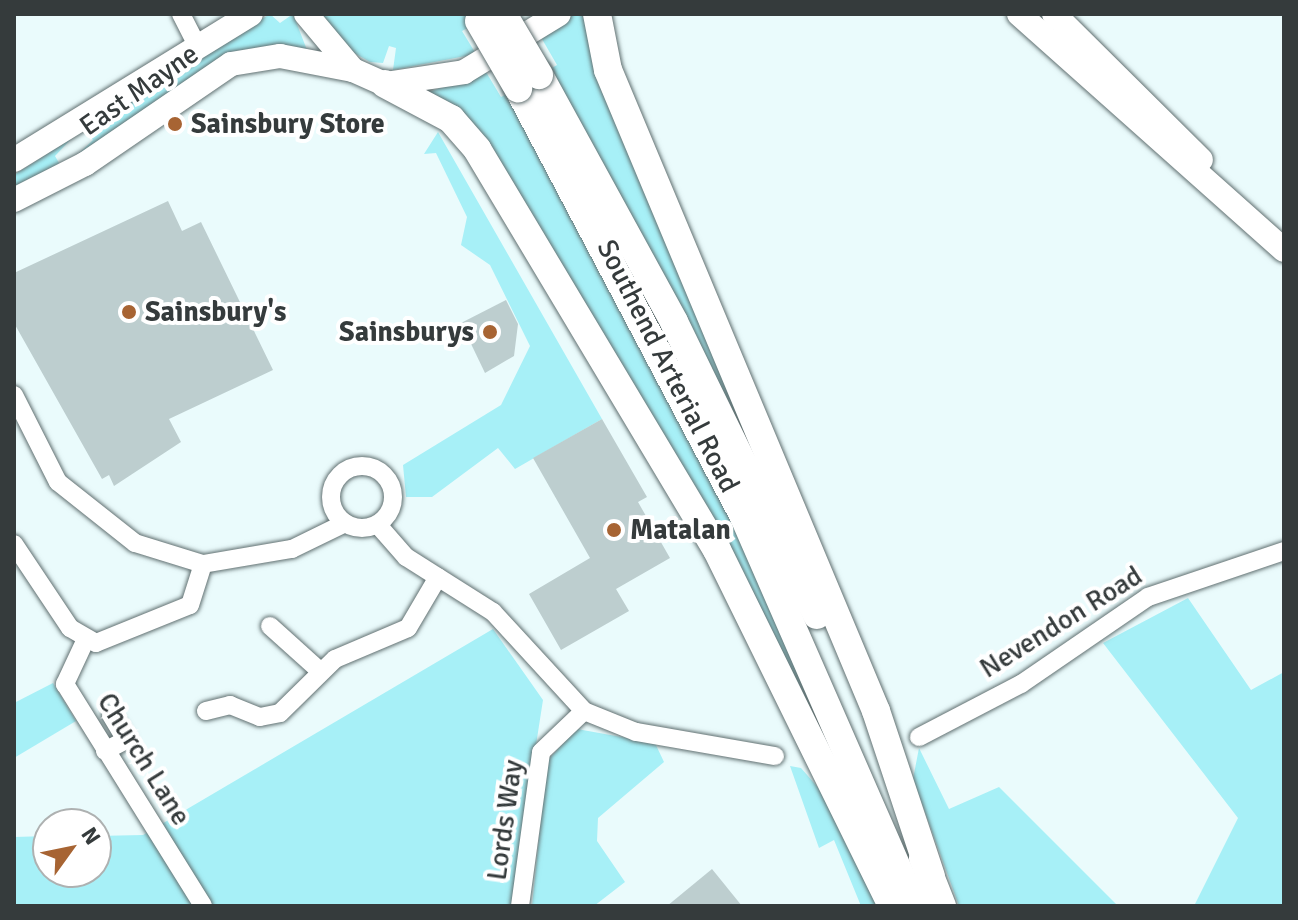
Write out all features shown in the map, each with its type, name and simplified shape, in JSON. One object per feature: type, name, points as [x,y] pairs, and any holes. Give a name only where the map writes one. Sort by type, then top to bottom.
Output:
[{"type":"highway","points":[[597,14],[608,70],[876,711],[931,876]]},
{"type":"highway","name":"Southend Arterial Road","points":[[486,16],[529,81],[738,448],[942,906]]},
{"type":"highway","name":"Southend Arterial Road","points":[[529,81],[744,517],[914,906]]},
{"type":"highway","points":[[385,84],[451,119],[477,149],[725,564],[892,906]]},
{"type":"main road","name":"East Mayne","points":[[14,160],[251,14]]},
{"type":"main road","points":[[306,14],[353,70],[385,84],[464,72],[559,14]]},
{"type":"main road","points":[[1019,14],[1284,250],[1054,14]]},
{"type":"main road","name":"East Mayne","points":[[14,200],[85,164],[231,64],[280,56],[353,70]]},
{"type":"street","points":[[181,14],[197,45]]},
{"type":"street","points":[[14,395],[76,501],[135,543],[203,564],[292,549],[345,523],[378,525],[406,557],[493,612],[584,711],[636,732],[775,756]]},
{"type":"street","points":[[345,523],[335,513],[333,486],[363,466],[389,481],[393,494],[378,525]]},
{"type":"street","points":[[14,544],[19,569],[86,639],[113,641],[184,609],[194,601],[203,564]]},
{"type":"street","name":"Nevendon Road","points":[[919,737],[1021,684],[1148,597],[1284,551]]},
{"type":"street","points":[[206,711],[230,705],[270,718],[320,671],[408,628],[438,577]]},
{"type":"street","points":[[270,626],[320,671]]},
{"type":"street","name":"Church Lane","points":[[86,639],[65,684],[203,906]]},
{"type":"street","name":"Lords Way","points":[[520,906],[541,752],[584,711]]},
{"type":"street","points":[[105,751],[126,740],[111,715]]},
{"type":"shaded area","points":[[270,14],[280,23],[293,14],[307,50],[280,48],[75,157],[93,140],[86,129]]},
{"type":"shaded area","points":[[318,14],[466,14],[473,25],[462,31],[476,54],[393,70],[396,48],[389,46],[383,63],[370,62],[349,50]]},
{"type":"shaded area","points":[[573,14],[587,14],[789,519],[545,72],[557,65],[542,39]]},
{"type":"shaded area","points":[[486,72],[501,97],[511,92],[679,402],[906,906],[695,498],[423,94]]},
{"type":"shaded area","points":[[438,132],[602,419],[515,469],[498,448],[432,497],[406,497],[403,465],[501,405],[530,346],[490,265],[461,245],[467,217],[436,153],[424,154]]},
{"type":"shaded area","points":[[72,138],[55,156],[62,168],[14,190],[14,175]]},
{"type":"shaded area","points":[[1188,598],[1251,690],[1284,672],[1284,906],[1194,906],[1238,818],[1103,643]]},
{"type":"shaded area","points":[[493,629],[543,700],[511,906],[14,906],[14,837],[32,836],[32,888],[112,888],[112,836],[143,835]]},
{"type":"shaded area","points":[[53,683],[76,721],[14,758],[14,703]]},
{"type":"shaded area","points":[[577,729],[655,743],[664,762],[598,818],[597,841],[625,882],[594,906],[532,906],[547,761]]},
{"type":"shaded area","points":[[919,748],[949,809],[999,787],[1118,906],[959,906],[913,779]]},
{"type":"shaded area","points":[[790,766],[801,768],[828,799],[879,906],[861,906],[834,840],[819,848]]},
{"type":"building","name":"Sainsbury's","points":[[168,201],[182,231],[201,222],[273,370],[169,419],[181,442],[114,486],[109,475],[102,479],[14,323],[14,273]]},
{"type":"building","name":"Sainsburys","points":[[506,300],[518,324],[514,356],[485,373],[461,323]]},
{"type":"building","name":"Matalan","points":[[602,419],[647,497],[638,502],[670,558],[616,589],[629,611],[561,650],[529,594],[590,558],[533,458]]},
{"type":"building","points":[[712,869],[742,906],[667,906]]},
{"type":"place","name":"Sainsbury Store","points":[[175,124]]},
{"type":"place","name":"Sainsbury's","points":[[129,312]]},
{"type":"place","name":"Sainsburys","points":[[490,332]]},
{"type":"place","name":"Matalan","points":[[614,530]]}]
